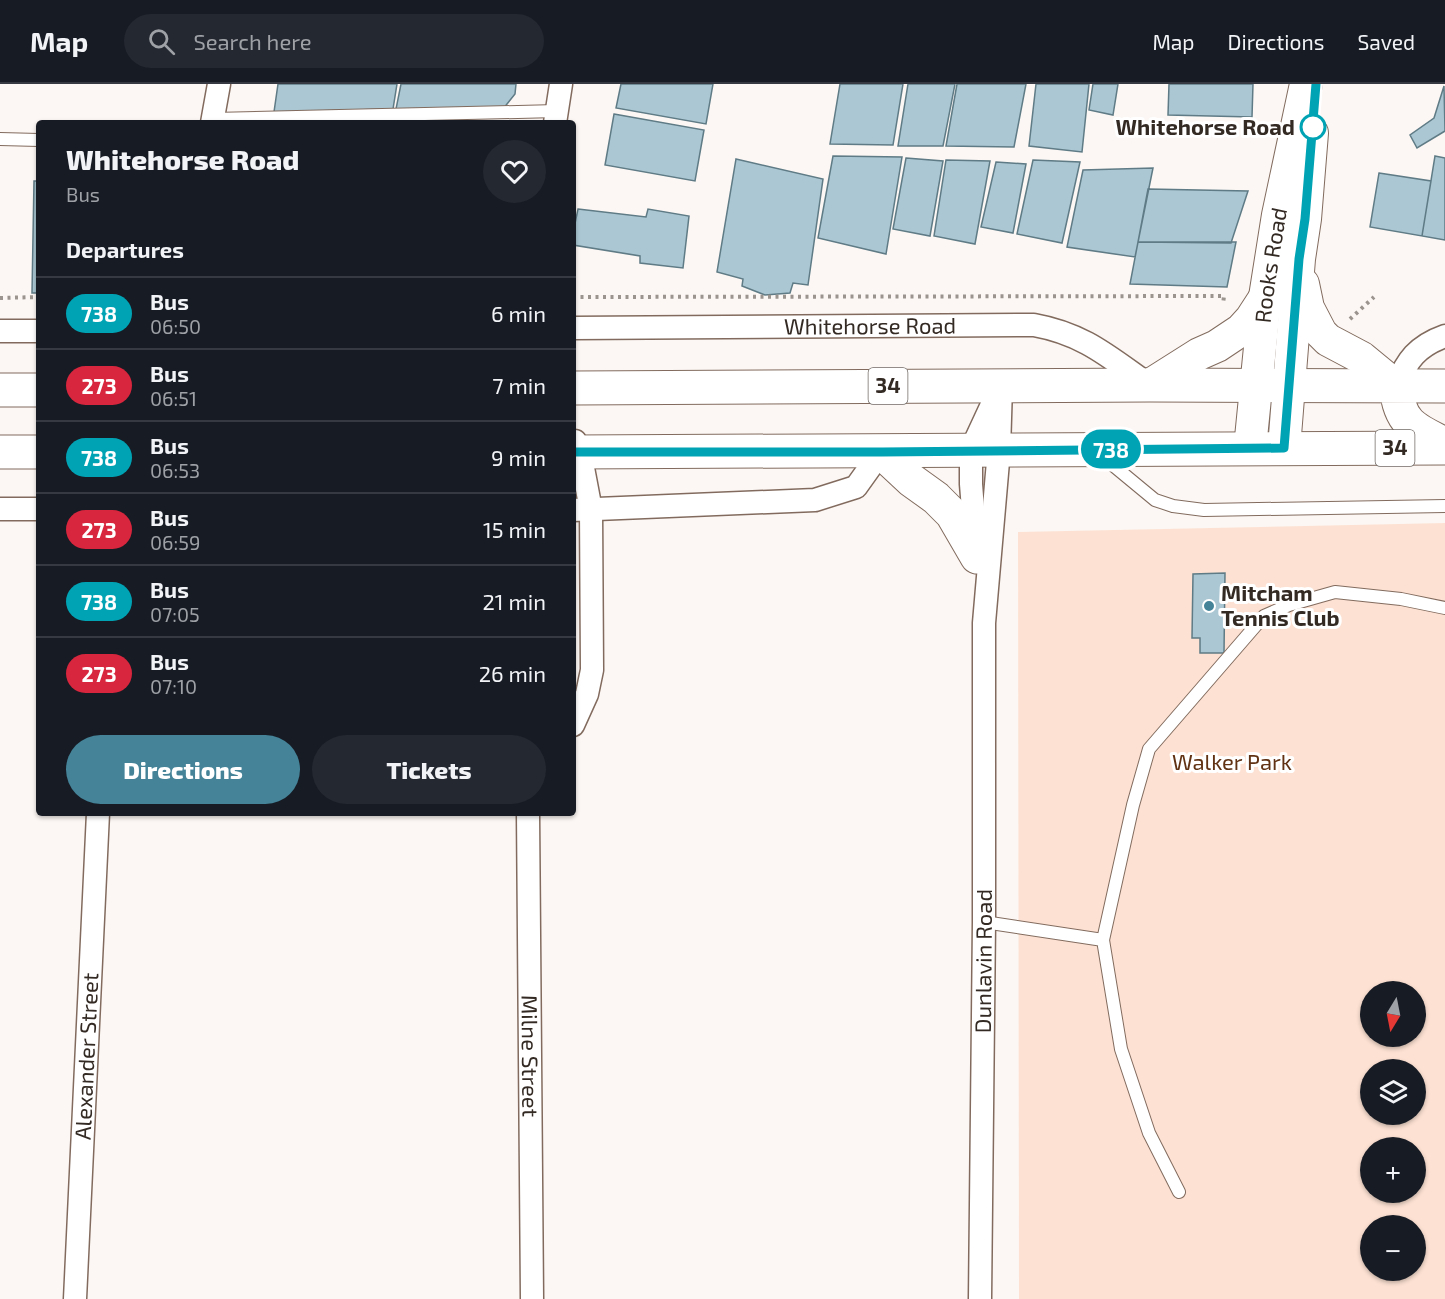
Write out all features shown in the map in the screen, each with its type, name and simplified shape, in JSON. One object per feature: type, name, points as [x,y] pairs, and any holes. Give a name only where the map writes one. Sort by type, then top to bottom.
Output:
[{"type":"highway","points":[[1396,386],[1400,412],[1410,424],[1445,446]]},
{"type":"highway","name":"34","points":[[576,388],[1445,386]]},
{"type":"highway","points":[[0,390],[36,390]]},
{"type":"highway","name":"34","points":[[576,447],[882,452],[1445,446]]},
{"type":"highway","points":[[0,452],[36,452]]},
{"type":"highway","points":[[882,452],[952,514],[977,556]]},
{"type":"street","points":[[213,120],[219,84]]},
{"type":"street","points":[[556,117],[561,84]]},
{"type":"street","name":"Rooks Road","points":[[1250,448],[1265,297],[1278,215],[1306,84]]},
{"type":"street","name":"Rooks Road","points":[[1284,448],[1299,259],[1305,219],[1317,84]]},
{"type":"street","points":[[1299,259],[1308,308],[1321,333],[1328,340],[1362,358],[1396,386],[1410,357],[1445,336]]},
{"type":"street","points":[[1149,385],[1241,330],[1265,297]]},
{"type":"street","name":"Whitehorse Road","points":[[576,328],[1034,326],[1056,329],[1078,337],[1149,385]]},
{"type":"street","points":[[0,331],[36,331]]},
{"type":"street","name":"Dunlavin Road","points":[[984,623],[971,484],[985,450],[1001,386]]},
{"type":"street","name":"Dunlavin Road","points":[[980,1299],[985,450]]},
{"type":"street","points":[[582,510],[815,500],[856,487],[882,452]]},
{"type":"street","points":[[576,456],[582,510],[592,670],[587,694],[576,718]]},
{"type":"street","points":[[0,509],[36,509]]},
{"type":"street","name":"Alexander Street","points":[[75,1299],[98,816]]},
{"type":"street","name":"Milne Street","points":[[528,816],[532,1299]]},
{"type":"lane","points":[[299,120],[556,117]]},
{"type":"lane","points":[[0,139],[36,140]]},
{"type":"lane","points":[[1092,449],[1155,500],[1173,506],[1204,510],[1445,506]]},
{"type":"lane","points":[[1179,1192],[1149,1133],[1121,1049],[1103,940],[1133,806],[1149,749],[1264,616],[1289,605],[1335,592],[1401,599],[1445,608]]},
{"type":"lane","points":[[984,922],[1103,940]]},
{"type":"path","points":[[0,298],[36,297]]},
{"type":"green space","name":"Walker Park","points":[[1445,523],[1445,1299],[1019,1299],[1018,532]]},
{"type":"building","points":[[278,84],[397,84],[393,109],[274,112]]},
{"type":"building","points":[[401,84],[516,84],[515,94],[503,109],[396,109]]},
{"type":"building","points":[[621,84],[713,84],[706,124],[616,108]]},
{"type":"building","points":[[840,84],[903,84],[893,145],[830,144]]},
{"type":"building","points":[[908,84],[955,84],[943,146],[898,146]]},
{"type":"building","points":[[957,84],[1026,84],[1014,147],[946,146]]},
{"type":"building","points":[[1036,84],[1089,84],[1082,152],[1029,146]]},
{"type":"building","points":[[1093,84],[1118,84],[1113,115],[1089,110]]},
{"type":"building","points":[[1169,84],[1253,84],[1252,117],[1168,115]]},
{"type":"building","points":[[1444,86],[1445,131],[1417,148],[1410,135],[1434,118]]},
{"type":"building","points":[[614,114],[704,130],[695,181],[605,165]]},
{"type":"building","points":[[833,156],[902,157],[886,254],[818,238]]},
{"type":"building","points":[[1435,156],[1445,158],[1445,240],[1422,236]]},
{"type":"building","points":[[906,158],[943,161],[930,236],[893,229]]},
{"type":"building","points":[[736,159],[823,179],[808,285],[793,283],[790,293],[765,295],[742,286],[743,279],[717,272]]},
{"type":"building","points":[[946,160],[990,161],[975,244],[934,236]]},
{"type":"building","points":[[1033,160],[1080,162],[1062,243],[1017,234]]},
{"type":"building","points":[[996,162],[1026,164],[1013,233],[981,227]]},
{"type":"building","points":[[1153,168],[1135,257],[1067,247],[1083,170]]},
{"type":"building","points":[[1379,173],[1431,181],[1422,236],[1370,227]]},
{"type":"building","points":[[34,181],[36,181],[36,293],[32,293]]},
{"type":"building","points":[[1148,189],[1248,191],[1231,243],[1138,242]]},
{"type":"building","points":[[578,209],[646,217],[648,209],[689,216],[683,268],[640,263],[640,256],[576,245]]},
{"type":"building","points":[[1138,242],[1236,242],[1227,287],[1130,284]]},
{"type":"building","name":"Mitcham Tennis Club","points":[[1225,573],[1224,653],[1200,653],[1200,638],[1192,638],[1193,574]]},
{"type":"bus line","name":"738","points":[[576,452],[1284,448],[1316,84]]},
{"type":"place","name":"Whitehorse Road","points":[[1313,127]]},
{"type":"place","name":"Mitcham Tennis Club","points":[[1209,606]]}]
